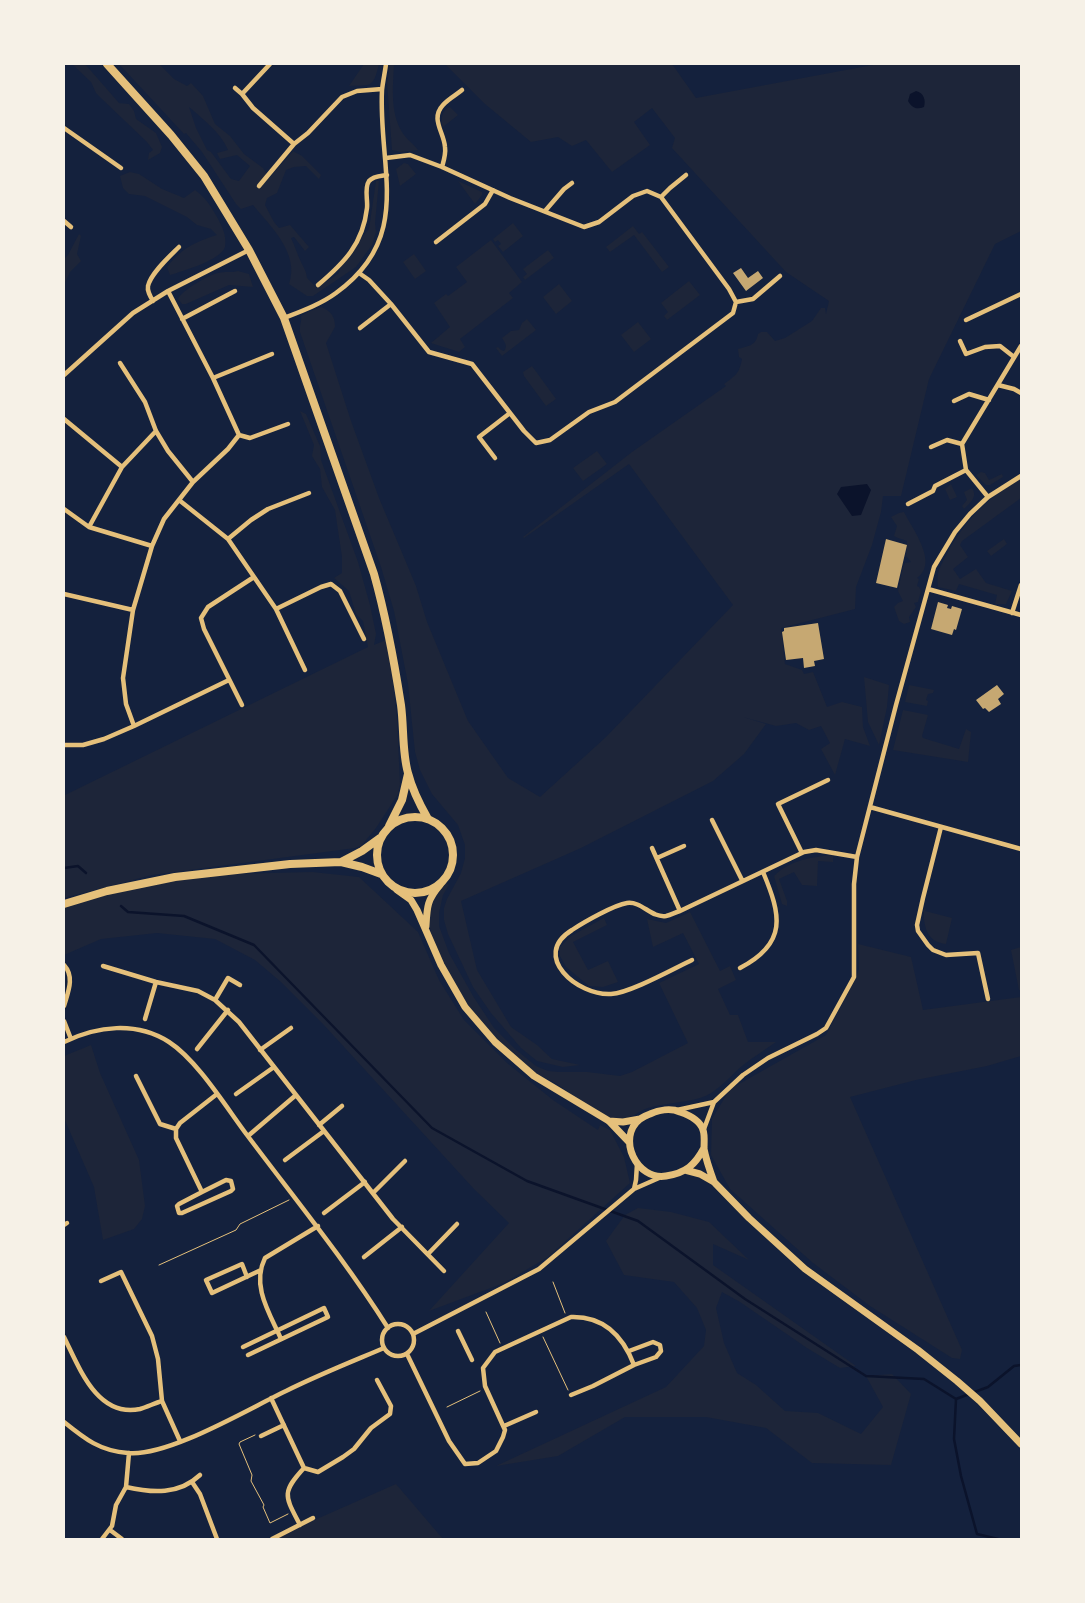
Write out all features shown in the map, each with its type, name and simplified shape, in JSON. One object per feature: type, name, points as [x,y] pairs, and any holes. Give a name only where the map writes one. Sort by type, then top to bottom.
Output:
[{"type":"main road","points":[[107,64],[171,135],[204,176],[249,250],[284,318],[374,574],[393,653],[408,773],[419,804],[428,819]]},
{"type":"main road","points":[[341,862],[362,851],[380,838],[390,826],[402,800],[408,773]]},
{"type":"main road","points":[[390,826],[401,819],[410,817],[428,819],[443,828],[450,839],[453,848],[451,870],[431,895],[427,905],[426,929]]},
{"type":"main road","points":[[380,838],[376,855],[381,874],[386,881],[411,900],[441,965],[465,1007],[495,1042],[534,1076],[609,1121],[629,1142]]},
{"type":"main road","points":[[64,904],[107,891],[175,877],[290,864],[341,862],[381,874]]},
{"type":"main road","points":[[397,890],[410,894],[424,893],[440,885]]},
{"type":"main road","points":[[609,1121],[623,1122],[640,1119],[657,1111],[677,1110],[692,1116],[703,1130],[704,1148],[714,1182]]},
{"type":"main road","points":[[640,1119],[632,1129],[629,1142],[637,1164],[645,1173],[659,1178],[685,1170],[697,1161],[704,1148]]},
{"type":"main road","points":[[685,1170],[700,1174],[714,1182],[749,1218],[805,1269],[958,1381],[1021,1444]]},
{"type":"street","points":[[242,94],[270,64]]},
{"type":"street","points":[[284,318],[336,294],[359,273],[376,250],[387,215],[387,175],[382,90],[386,64]]},
{"type":"street","points":[[235,88],[253,108],[294,144]]},
{"type":"street","points":[[259,186],[294,144],[308,133],[342,97],[356,92],[382,90]]},
{"type":"street","points":[[442,167],[446,153],[445,144],[437,124],[438,114],[441,106],[462,90]]},
{"type":"street","points":[[64,128],[121,168]]},
{"type":"street","points":[[359,273],[369,280],[391,304],[429,352],[472,364],[524,431],[536,443],[550,440],[589,412],[619,400],[733,313],[736,302],[729,289],[661,197],[647,191],[633,196],[599,222],[584,227],[410,155],[386,158]]},
{"type":"street","points":[[318,285],[337,269],[350,254],[364,230],[369,181],[373,178],[387,175]]},
{"type":"street","points":[[661,197],[686,175]]},
{"type":"street","points":[[545,211],[564,189],[572,183]]},
{"type":"street","points":[[436,242],[485,204],[493,190]]},
{"type":"street","points":[[64,221],[71,227]]},
{"type":"street","points":[[153,301],[148,292],[148,284],[178,247]]},
{"type":"street","points":[[64,375],[126,319],[168,292],[249,250]]},
{"type":"street","points":[[736,302],[753,298],[780,276]]},
{"type":"street","points":[[182,319],[235,291]]},
{"type":"street","points":[[168,292],[213,378],[239,435]]},
{"type":"street","points":[[966,320],[1021,294]]},
{"type":"street","points":[[360,328],[391,304]]},
{"type":"street","points":[[960,341],[966,354],[985,347],[1000,346],[1014,356]]},
{"type":"street","points":[[988,497],[966,470],[962,444],[1021,346]]},
{"type":"street","points":[[213,378],[272,354]]},
{"type":"street","points":[[120,363],[145,402],[156,431],[168,451],[193,482]]},
{"type":"street","points":[[998,385],[1014,388],[1021,393]]},
{"type":"street","points":[[954,401],[969,394],[989,400]]},
{"type":"street","points":[[496,458],[479,437],[510,413]]},
{"type":"street","points":[[64,419],[122,467]]},
{"type":"street","points":[[239,435],[250,438],[288,424]]},
{"type":"street","points":[[89,527],[122,467],[156,431]]},
{"type":"street","points":[[134,726],[126,704],[122,678],[133,610],[152,546],[164,519],[193,482],[228,449],[239,435]]},
{"type":"street","points":[[931,447],[947,440],[962,444]]},
{"type":"street","points":[[908,504],[933,491],[935,486],[966,470]]},
{"type":"street","points":[[703,1130],[714,1102],[756,1066],[826,1028],[854,977],[854,884],[858,858],[896,705],[934,567],[951,539],[970,514],[988,497],[1021,476]]},
{"type":"street","points":[[228,539],[268,509],[310,493]]},
{"type":"street","points":[[179,500],[228,539],[276,609],[305,670]]},
{"type":"street","points":[[64,509],[89,527],[152,546]]},
{"type":"street","points":[[242,705],[204,630],[201,618],[208,607],[254,577]]},
{"type":"street","points":[[276,609],[331,584],[340,591],[364,639]]},
{"type":"street","points":[[1012,613],[1021,585]]},
{"type":"street","points":[[928,589],[1021,615]]},
{"type":"street","points":[[64,594],[133,610]]},
{"type":"street","points":[[64,745],[83,744],[104,738],[134,726],[229,680]]},
{"type":"street","points":[[802,853],[778,804],[828,780]]},
{"type":"street","points":[[870,807],[1021,849]]},
{"type":"street","points":[[712,820],[742,880]]},
{"type":"street","points":[[941,826],[917,925],[918,930],[933,950],[946,955],[978,953],[988,999]]},
{"type":"street","points":[[656,858],[684,846]]},
{"type":"street","points":[[652,848],[680,910]]},
{"type":"street","points":[[692,960],[632,988],[613,994],[597,994],[582,988],[566,977],[554,955],[558,942],[571,930],[611,909],[628,903],[641,906],[656,916],[667,916],[802,853],[816,850],[858,858]]},
{"type":"street","points":[[740,968],[762,954],[771,944],[777,922],[774,900],[763,872]]},
{"type":"street","points":[[64,965],[70,977],[64,1006]]},
{"type":"street","points":[[103,966],[156,982],[198,991],[228,1010],[373,1193],[444,1271]]},
{"type":"street","points":[[215,1000],[228,978],[240,985]]},
{"type":"street","points":[[145,1019],[156,982]]},
{"type":"street","points":[[196,1048],[228,1010]]},
{"type":"street","points":[[64,1021],[71,1039]]},
{"type":"street","points":[[64,1042],[104,1028],[136,1029],[154,1034],[181,1051],[217,1094],[318,1226],[388,1328]]},
{"type":"street","points":[[260,1050],[292,1028]]},
{"type":"street","points":[[236,1094],[274,1067]]},
{"type":"street","points":[[136,1076],[160,1124],[176,1129]]},
{"type":"street","points":[[202,1192],[176,1138],[176,1129],[180,1123],[217,1094]]},
{"type":"street","points":[[248,1136],[296,1095]]},
{"type":"street","points":[[677,1110],[714,1102]]},
{"type":"street","points":[[319,1125],[342,1106]]},
{"type":"street","points":[[286,1160],[324,1131]]},
{"type":"street","points":[[373,1193],[405,1162]]},
{"type":"street","points":[[634,1189],[637,1164]]},
{"type":"street","points":[[412,1334],[538,1269],[634,1189],[659,1178]]},
{"type":"street","points":[[226,1180],[231,1180],[232,1191],[182,1213],[179,1212],[177,1206],[179,1204],[202,1192],[226,1180]]},
{"type":"street","points":[[324,1213],[364,1182]]},
{"type":"street","points":[[428,1254],[457,1224]]},
{"type":"street","points":[[281,1339],[262,1298],[260,1287],[261,1270],[265,1258],[318,1226]]},
{"type":"street","points":[[364,1256],[402,1227]]},
{"type":"street","points":[[248,1276],[242,1264],[206,1280],[212,1293],[261,1270]]},
{"type":"street","points":[[101,1281],[121,1272],[132,1292],[152,1336],[158,1359],[162,1401],[180,1441]]},
{"type":"street","points":[[243,1347],[324,1308],[328,1317],[248,1355]]},
{"type":"street","points":[[407,1354],[450,1441],[465,1464],[478,1462],[496,1451],[503,1437],[504,1426],[486,1388],[483,1368],[495,1352],[571,1317],[585,1316],[610,1328],[621,1338],[629,1351],[634,1365]]},
{"type":"street","points":[[397,1324],[402,1325],[412,1334],[414,1345],[407,1354],[392,1355],[384,1348],[382,1344],[383,1335],[388,1328],[397,1324]]},
{"type":"street","points":[[458,1331],[472,1360]]},
{"type":"street","points":[[64,1337],[91,1387],[104,1402],[121,1409],[139,1409],[162,1401]]},
{"type":"street","points":[[571,1396],[634,1365],[656,1357],[661,1351],[660,1345],[654,1342],[629,1351]]},
{"type":"street","points":[[64,1422],[102,1449],[128,1453],[149,1452],[180,1441],[322,1374],[384,1348]]},
{"type":"street","points":[[271,1398],[304,1468],[318,1472],[354,1449],[371,1428],[390,1414],[391,1406],[377,1380]]},
{"type":"street","points":[[504,1426],[536,1412]]},
{"type":"street","points":[[261,1436],[284,1425]]},
{"type":"street","points":[[102,1539],[112,1526],[116,1504],[126,1487],[128,1453]]},
{"type":"street","points":[[300,1525],[287,1499],[291,1482],[304,1468]]},
{"type":"street","points":[[126,1487],[161,1492],[176,1489],[192,1482],[200,1475]]},
{"type":"street","points":[[192,1482],[200,1494],[217,1539]]},
{"type":"street","points":[[272,1539],[313,1518]]},
{"type":"street","points":[[110,1530],[122,1539]]},
{"type":"path","points":[[160,1265],[236,1230],[240,1224],[288,1201],[294,1196]]},
{"type":"path","points":[[553,1282],[567,1319]]},
{"type":"path","points":[[486,1312],[502,1348]]},
{"type":"path","points":[[540,1331],[571,1396]]},
{"type":"path","points":[[447,1407],[486,1388]]},
{"type":"path","points":[[261,1436],[254,1435],[239,1444],[252,1475],[252,1481],[264,1505],[263,1507],[270,1523],[293,1512]]},
{"type":"shaded area","points":[[72,64],[85,64],[119,103],[129,104],[134,111],[136,119],[156,133],[162,147],[160,153],[148,160],[149,153],[153,150],[147,142],[96,93],[91,82]]},
{"type":"shaded area","points":[[119,64],[159,64],[174,79],[187,86],[191,83],[203,96],[215,124],[230,136],[244,154],[263,168],[269,178],[293,151],[302,156],[321,175],[319,179],[306,166],[286,170],[277,193],[267,198],[265,205],[279,228],[290,225],[309,247],[305,251],[294,237],[291,238],[307,278],[317,288],[339,273],[341,265],[352,255],[356,244],[369,229],[376,181],[379,181],[375,223],[376,232],[372,245],[356,267],[313,296],[307,296],[289,284],[290,262],[287,251],[275,231],[253,205],[241,209],[236,204],[202,152],[186,133],[184,134]],"holes":[[[189,107],[211,127],[225,144],[228,150],[217,153],[220,159],[237,155],[250,166],[239,181],[231,179],[211,152],[207,150],[196,128]]]},
{"type":"shaded area","points":[[364,64],[379,64],[373,81],[367,85],[349,86]]},
{"type":"shaded area","points":[[390,64],[394,64],[393,99],[398,124],[418,150],[401,152],[392,150],[387,83]]},
{"type":"shaded area","points":[[445,64],[672,64],[696,98],[878,64],[1021,64],[1021,231],[995,244],[929,379],[901,496],[883,496],[881,512],[872,545],[856,587],[855,609],[781,628],[785,664],[802,670],[804,674],[813,672],[827,707],[842,702],[862,707],[863,727],[870,746],[845,739],[835,775],[821,749],[830,743],[821,726],[809,730],[796,723],[776,726],[743,717],[766,724],[744,754],[713,781],[581,848],[461,901],[477,970],[511,1027],[537,1045],[552,1059],[580,1065],[563,1067],[537,1061],[521,1048],[491,1013],[473,987],[448,934],[444,920],[444,908],[461,873],[465,858],[465,845],[458,825],[432,794],[420,770],[415,752],[408,684],[394,611],[381,567],[300,332],[301,316],[321,307],[330,312],[333,317],[335,327],[326,343],[351,421],[379,498],[416,586],[427,622],[468,721],[508,778],[540,797],[606,737],[733,605],[629,464],[523,537],[632,452],[726,386],[724,384],[740,368],[742,359],[739,357],[738,349],[753,343],[761,332],[767,332],[775,341],[785,338],[812,321],[821,308],[825,308],[826,314],[829,301],[786,272],[672,148],[675,138],[652,108],[634,122],[650,145],[612,172],[586,140],[572,146],[558,137],[531,142],[485,104]]},
{"type":"shaded area","points":[[916,91],[924,97],[924,107],[915,108],[908,101],[910,94]]},
{"type":"shaded area","points":[[450,107],[458,115],[443,127],[442,115]]},
{"type":"shaded area","points":[[404,163],[408,164],[416,174],[400,186],[396,169]]},
{"type":"shaded area","points":[[130,172],[139,174],[162,189],[184,198],[195,190],[199,193],[210,205],[225,235],[225,247],[222,252],[209,261],[170,275],[167,267],[178,255],[195,243],[217,235],[211,229],[197,225],[187,217],[145,196],[129,194],[123,188],[120,176]]},
{"type":"shaded area","points":[[458,181],[482,192],[482,195],[475,204]]},
{"type":"shaded area","points":[[513,223],[523,236],[503,252],[498,246],[501,244],[498,240],[495,242],[493,239]]},
{"type":"shaded area","points":[[633,226],[639,234],[642,232],[669,267],[662,272],[634,235],[610,252],[606,247]]},
{"type":"shaded area","points":[[79,234],[81,236],[77,254],[81,261],[70,272],[64,285],[64,259]]},
{"type":"shaded area","points":[[491,240],[522,282],[509,293],[513,298],[460,339],[465,347],[459,352],[431,343],[450,327],[434,303],[446,294],[448,296],[467,282],[456,267]]},
{"type":"shaded area","points":[[548,250],[554,258],[525,280],[523,277],[527,274],[523,269]]},
{"type":"shaded area","points":[[414,254],[426,271],[415,279],[403,262]]},
{"type":"shaded area","points":[[238,271],[249,274],[253,287],[229,285],[186,304],[182,304],[178,299],[190,287],[214,274]]},
{"type":"shaded area","points":[[689,281],[700,295],[667,320],[664,316],[668,312],[661,303]]},
{"type":"shaded area","points":[[559,284],[572,301],[556,314],[543,297]]},
{"type":"shaded area","points":[[527,319],[536,330],[502,356],[496,348],[498,347],[504,351],[506,348],[502,338],[511,331],[519,330],[522,323]]},
{"type":"shaded area","points":[[638,322],[651,339],[634,352],[621,335]]},
{"type":"shaded area","points":[[532,366],[556,399],[546,406],[524,376],[523,372]]},
{"type":"shaded area","points":[[300,411],[306,414],[320,446],[321,460],[358,562],[376,634],[374,645],[386,640],[397,719],[400,784],[398,794],[376,828],[361,846],[355,848],[152,875],[64,898],[65,795],[368,647],[363,621],[356,614],[349,591],[334,578],[342,573],[342,557],[335,510],[322,487],[320,469],[312,456],[314,445]]},
{"type":"shaded area","points":[[597,451],[607,464],[583,481],[573,468]]},
{"type":"shaded area","points":[[981,472],[985,473],[989,480],[1002,474],[1003,477],[990,485],[986,485],[976,475]]},
{"type":"shaded area","points":[[1021,479],[1021,498],[962,541],[960,545],[968,557],[953,569],[960,579],[976,569],[986,583],[1012,591],[1006,604],[995,604],[997,595],[959,584],[956,591],[938,587],[938,573],[953,542],[961,531],[978,511],[998,493]]},
{"type":"shaded area","points":[[867,484],[871,490],[861,515],[852,516],[837,494],[841,487]]},
{"type":"shaded area","points":[[951,484],[957,497],[950,500],[945,489]]},
{"type":"shaded area","points":[[972,488],[974,497],[964,509],[962,506],[967,500],[964,492]]},
{"type":"shaded area","points":[[904,512],[922,546],[926,564],[923,572],[917,578],[919,579],[917,586],[921,591],[918,602],[914,603],[916,607],[909,617],[910,622],[904,624],[899,621],[894,607],[903,601],[898,591],[903,567],[905,563],[911,562],[906,556],[907,541],[894,536],[897,526],[891,517]]},
{"type":"shaded area","points":[[1004,539],[1007,544],[991,556],[987,551]]},
{"type":"shaded area","points":[[864,677],[889,685],[887,707],[879,745],[868,722]]},
{"type":"shaded area","points":[[909,685],[934,690],[933,693],[928,694],[927,706],[905,702]]},
{"type":"shaded area","points":[[903,710],[928,715],[923,738],[959,749],[966,729],[971,732],[968,762],[893,750]]},
{"type":"shaded area","points":[[833,855],[833,862],[818,861],[817,886],[802,885],[794,872],[779,879],[787,906],[782,904],[774,876],[794,863],[809,858]]},
{"type":"shaded area","points":[[312,872],[359,877],[418,932],[439,980],[464,1020],[507,1063],[553,1100],[598,1130],[600,1125],[610,1130],[624,1157],[630,1183],[548,1257],[504,1283],[429,1311],[509,1223],[474,1189],[323,1024],[281,982],[255,960],[215,939],[157,933],[101,939],[64,955],[64,905],[192,875]]},
{"type":"shaded area","points":[[445,882],[449,885],[443,895],[439,913],[439,926],[449,953],[473,996],[494,1028],[536,1066],[548,1071],[587,1072],[620,1076],[632,1072],[688,1043],[659,983],[699,964],[683,933],[653,947],[647,919],[666,923],[690,912],[720,971],[730,966],[736,980],[718,989],[730,1015],[738,1015],[748,1042],[776,1042],[746,1063],[717,1089],[706,1096],[648,1108],[624,1119],[606,1116],[519,1061],[478,1019],[447,969],[433,939],[429,925],[431,907]]},
{"type":"shaded area","points":[[924,908],[926,909],[925,911],[952,918],[946,944],[934,940],[927,932],[924,921]]},
{"type":"shaded area","points":[[604,918],[607,925],[573,942],[588,970],[608,961],[618,982],[603,987],[589,986],[566,967],[560,956],[560,947],[571,936]]},
{"type":"shaded area","points":[[858,944],[911,957],[923,1010],[1021,997],[1021,1056],[987,1066],[916,1080],[850,1097],[962,1350],[960,1359],[952,1358],[870,1306],[813,1263],[730,1189],[711,1155],[712,1119],[730,1089],[826,1035],[856,978],[859,969]]},
{"type":"shaded area","points":[[1021,947],[1021,990],[1019,990],[1011,950]]},
{"type":"shaded area","points":[[91,1045],[100,1073],[139,1160],[145,1206],[142,1219],[134,1229],[103,1240],[94,1187],[64,1118],[64,1056]]},
{"type":"shaded area","points":[[638,1208],[671,1212],[709,1222],[749,1260],[713,1244],[713,1265],[856,1366],[840,1368],[722,1292],[716,1308],[724,1343],[737,1373],[756,1385],[785,1411],[818,1413],[861,1434],[883,1407],[866,1376],[892,1374],[911,1394],[891,1465],[812,1463],[766,1428],[706,1417],[625,1417],[558,1456],[496,1466],[666,1387],[704,1346],[706,1330],[697,1308],[674,1282],[624,1275],[606,1241],[625,1215]]},
{"type":"shaded area","points":[[396,1484],[443,1539],[275,1539],[276,1537]]},
{"type":"building","points":[[741,268],[748,278],[758,271],[763,278],[746,291],[733,273]]},
{"type":"building","points":[[886,539],[907,545],[897,588],[876,583]]},
{"type":"building","points":[[938,602],[948,605],[947,608],[951,609],[952,606],[962,609],[956,630],[954,629],[952,635],[931,629]]},
{"type":"building","points":[[818,623],[824,659],[814,661],[815,666],[804,668],[803,658],[786,660],[782,632],[784,628]]},
{"type":"building","points":[[997,685],[1004,694],[998,699],[1001,704],[989,712],[985,708],[983,709],[976,700]]},
{"type":"waterway","points":[[64,868],[78,866],[86,873]]},
{"type":"waterway","points":[[121,906],[128,912],[184,916],[254,945],[432,1128],[527,1181],[638,1221],[745,1299],[866,1376],[924,1379],[956,1399],[954,1439],[961,1476],[977,1534],[998,1539]]},
{"type":"waterway","points":[[956,1399],[988,1387],[1014,1366],[1021,1365]]}]
